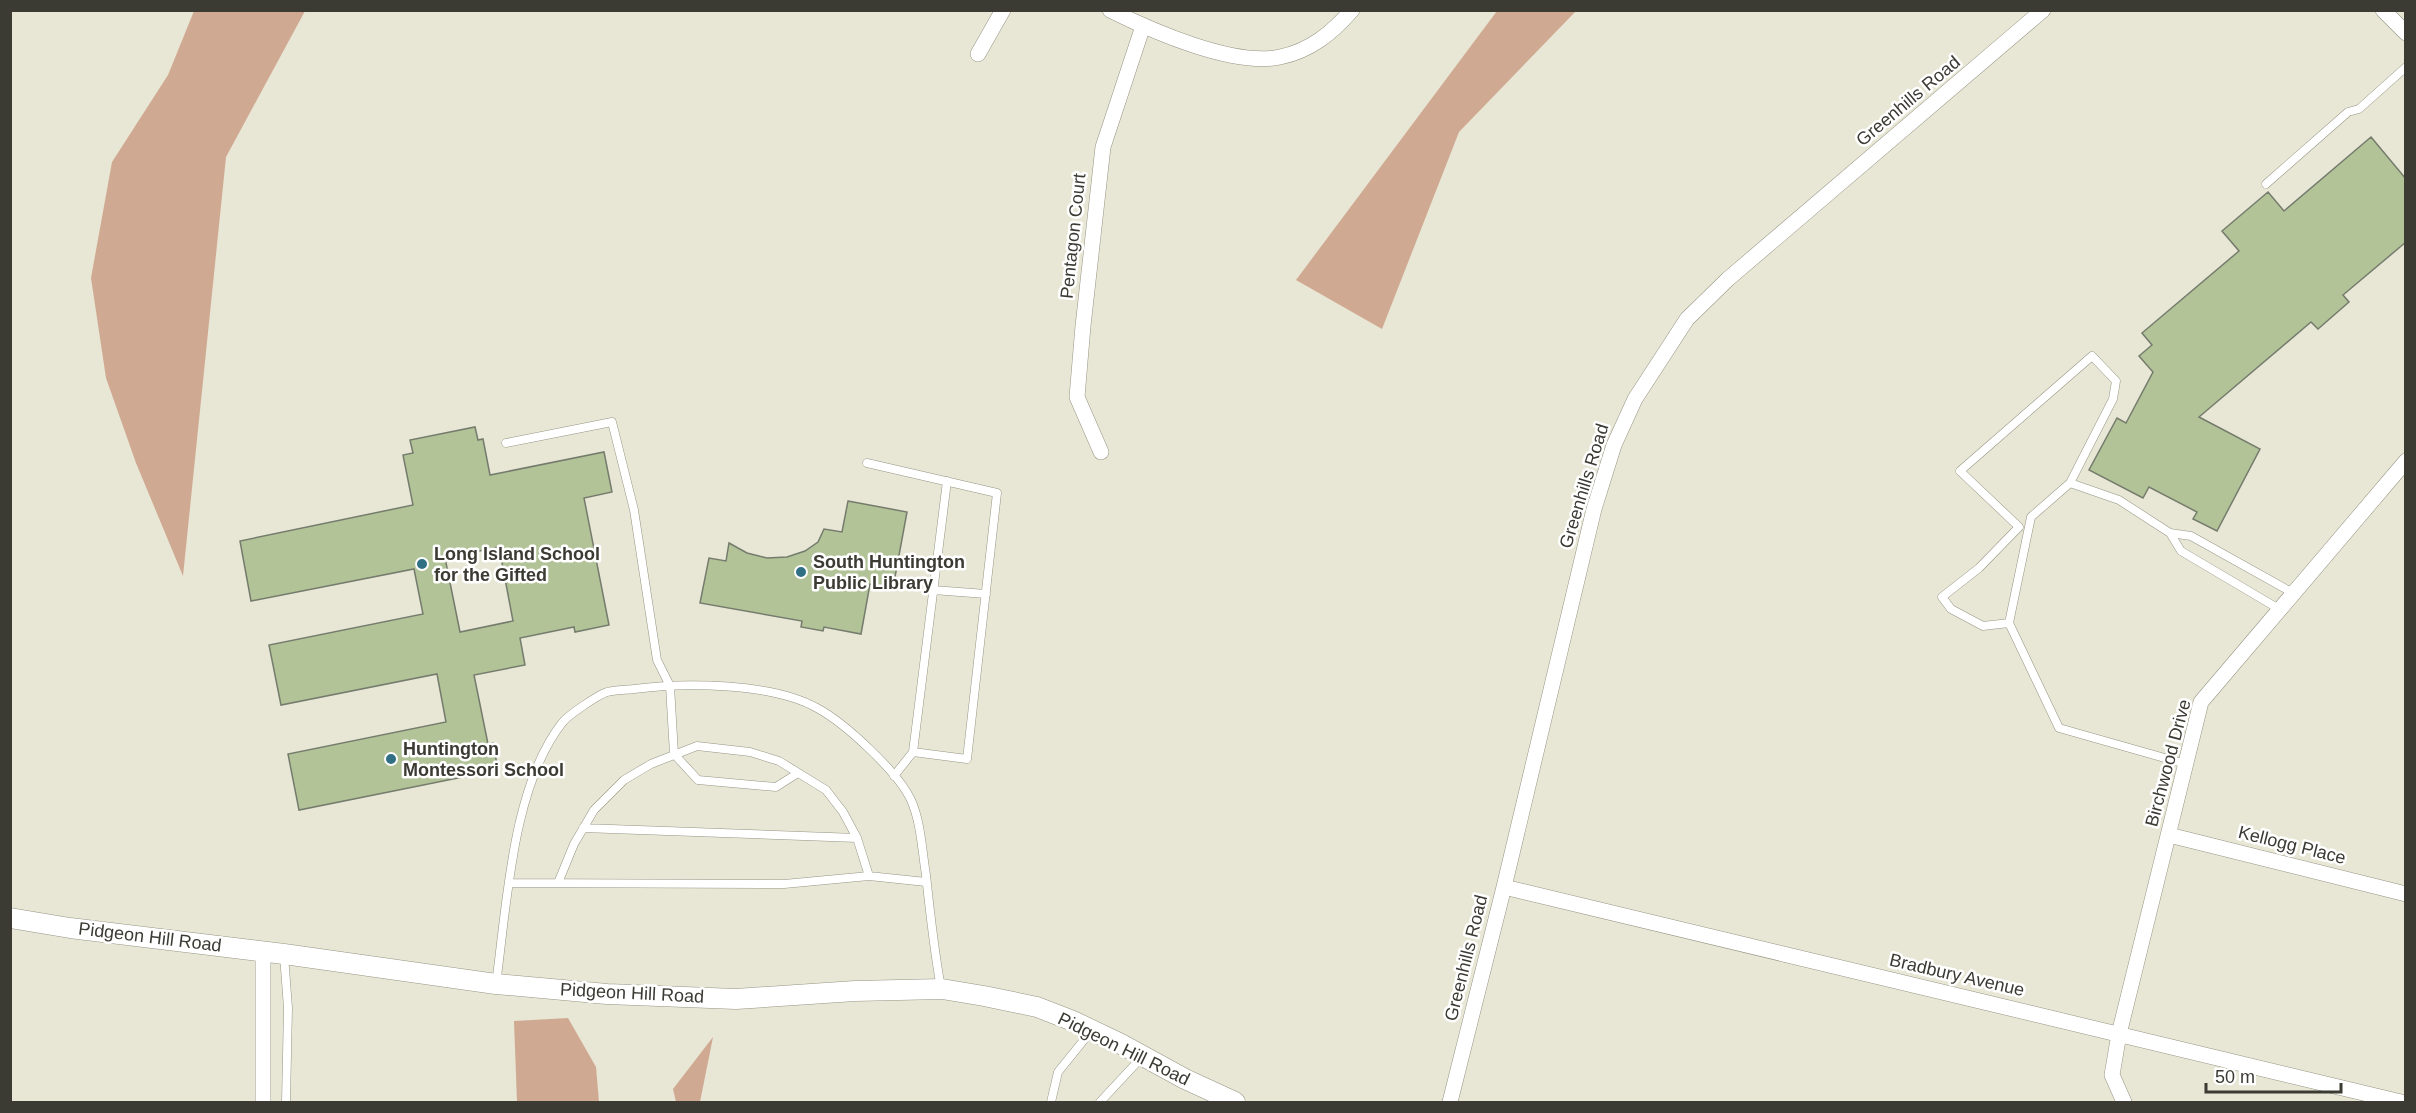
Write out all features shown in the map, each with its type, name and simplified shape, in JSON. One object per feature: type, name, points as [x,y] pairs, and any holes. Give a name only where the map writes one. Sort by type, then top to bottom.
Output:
[{"type":"street","points":[[978,54],[1003,10]]},
{"type":"street","points":[[1110,10],[1143,27],[1195,46],[1240,56],[1279,57],[1308,48],[1334,31],[1352,10]]},
{"type":"street","name":"Greenhills Road","points":[[1450,1102],[1504,887],[1594,508],[1614,445],[1635,399],[1686,319],[1728,279],[2043,10]]},
{"type":"street","points":[[2382,10],[2406,33]]},
{"type":"street","name":"Pentagon Court","points":[[1101,452],[1077,397],[1083,326],[1103,147],[1143,27]]},
{"type":"street","name":"Birchwood Drive","points":[[2124,1102],[2112,1075],[2119,1034],[2201,702],[2406,461]]},
{"type":"street","name":"Kellogg Place","points":[[2169,835],[2406,894]]},
{"type":"street","name":"Bradbury Avenue","points":[[1504,887],[2401,1102]]},
{"type":"street","name":"Pidgeon Hill Road","points":[[10,918],[496,984],[607,994],[736,999],[855,991],[942,989],[1037,1007],[1092,1030],[1234,1102]]},
{"type":"street","points":[[263,951],[263,1102]]},
{"type":"lane","points":[[2266,184],[2348,112],[2359,109],[2406,67]]},
{"type":"lane","points":[[2009,623],[1983,626],[1951,609],[1942,597],[1979,568],[2019,527],[1960,471],[2092,356],[2116,381],[2113,399],[2070,483],[2031,517],[2009,623],[2059,728],[2186,764]]},
{"type":"lane","points":[[506,443],[612,422],[634,510],[657,660],[670,686],[674,754],[698,780],[776,787],[798,773]]},
{"type":"lane","points":[[867,463],[997,493],[967,759],[913,752]]},
{"type":"lane","points":[[894,776],[913,752],[947,481]]},
{"type":"lane","points":[[2070,483],[2119,500],[2170,533],[2191,536],[2293,593]]},
{"type":"lane","points":[[2170,533],[2181,551],[2279,609]]},
{"type":"lane","points":[[933,590],[986,594]]},
{"type":"lane","points":[[496,984],[524,801],[541,758],[563,721],[607,692],[703,685],[773,693],[817,708],[859,740],[887,766],[910,800],[921,842],[933,944],[942,989]]},
{"type":"lane","points":[[558,883],[574,843],[594,810],[624,780],[651,764],[697,746],[750,752],[779,761],[826,790],[843,812],[857,838],[868,876]]},
{"type":"lane","points":[[583,828],[857,838]]},
{"type":"lane","points":[[510,883],[784,884],[868,876],[926,882]]},
{"type":"lane","points":[[284,954],[288,1008],[286,1102]]},
{"type":"lane","points":[[1051,1102],[1058,1072],[1092,1030]]},
{"type":"lane","points":[[1100,1102],[1143,1055]]},
{"type":"shaded area","points":[[194,11],[305,11],[226,157],[183,576],[136,463],[106,378],[91,278],[112,162],[168,75]]},
{"type":"shaded area","points":[[1497,11],[1576,11],[1459,132],[1382,329],[1296,280]]},
{"type":"shaded area","points":[[568,1018],[596,1067],[599,1102],[517,1102],[514,1021]]},
{"type":"shaded area","points":[[713,1037],[700,1102],[676,1102],[673,1089]]},
{"type":"building","points":[[2371,137],[2406,179],[2406,242],[2343,295],[2349,302],[2318,329],[2311,322],[2199,417],[2260,449],[2217,531],[2193,519],[2197,512],[2149,487],[2143,498],[2089,470],[2117,418],[2126,423],[2153,372],[2139,356],[2152,345],[2142,333],[2239,251],[2222,231],[2268,192],[2284,211]]},
{"type":"building","points":[[475,427],[478,440],[483,439],[490,475],[604,452],[612,492],[584,498],[609,625],[575,632],[574,627],[520,638],[525,665],[474,675],[488,744],[493,743],[498,770],[299,810],[288,754],[446,722],[437,674],[281,705],[269,645],[423,614],[414,569],[251,601],[240,541],[413,505],[403,455],[413,453],[410,440]],"holes":[[[499,547],[513,621],[460,632],[445,558]]]},
{"type":"building","name":"South Huntington Public Library","points":[[848,501],[907,512],[893,588],[870,584],[861,634],[824,627],[823,631],[801,627],[802,621],[700,603],[709,558],[726,561],[729,543],[747,553],[767,558],[787,557],[805,551],[818,542],[824,529],[842,532]]},
{"type":"place","name":"Long Island School for the Gifted","points":[[422,564]]},
{"type":"place","name":"South Huntington Public Library","points":[[801,572]]},
{"type":"place","name":"Huntington Montessori School","points":[[391,759]]}]
